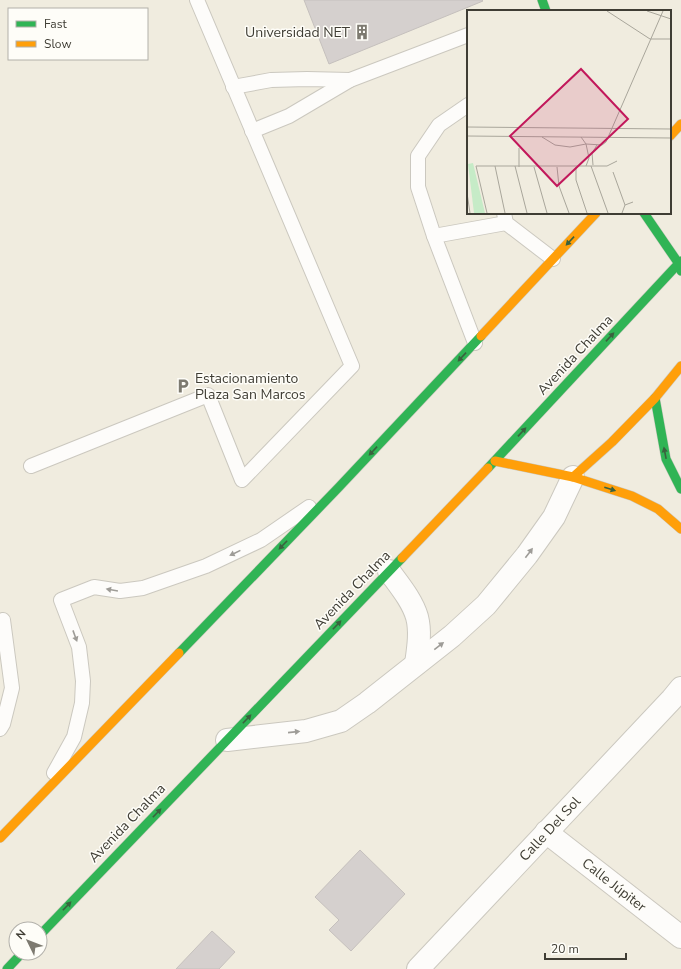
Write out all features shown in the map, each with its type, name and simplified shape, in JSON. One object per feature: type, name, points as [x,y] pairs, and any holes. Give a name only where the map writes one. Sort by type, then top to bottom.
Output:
[{"type":"main road","points":[[671,135],[681,124]]},
{"type":"main road","points":[[0,838],[339,487],[595,214]]},
{"type":"main road","points":[[645,214],[680,266]]},
{"type":"main road","name":"Avenida Chalma","points":[[48,926],[495,461],[680,266]]},
{"type":"main road","points":[[573,477],[612,442],[654,398],[681,366]]},
{"type":"main road","points":[[654,398],[666,460],[681,489]]},
{"type":"main road","points":[[495,461],[573,477],[632,496],[658,509],[681,529]]},
{"type":"main road","points":[[7,969],[14,961]]},
{"type":"street","points":[[227,740],[306,731],[341,721],[367,703],[452,636],[480,610],[527,555],[554,517],[573,477]]},
{"type":"street","points":[[389,571],[408,598],[417,617],[419,640],[416,664]]},
{"type":"street","name":"Calle Del Sol","points":[[418,969],[546,832],[678,698]]},
{"type":"street","name":"Calle Júpiter","points":[[546,832],[681,937]]},
{"type":"lane","points":[[32,466],[208,395],[242,480],[352,366],[197,0]]},
{"type":"lane","points":[[252,132],[289,116],[350,80],[467,35]]},
{"type":"lane","points":[[233,87],[271,80],[350,80]]},
{"type":"lane","points":[[467,106],[439,125],[418,156],[418,187],[434,236],[475,343]]},
{"type":"lane","points":[[434,236],[505,218],[553,259]]},
{"type":"lane","points":[[44,791],[74,737],[82,703],[83,681],[78,647],[61,600],[94,587],[120,592],[142,588],[206,566],[261,540],[339,487]]},
{"type":"lane","points":[[0,729],[3,724],[12,688],[3,620]]},
{"type":"building","name":"Universidad NET","points":[[304,0],[482,0],[483,1],[329,64]]},
{"type":"building","points":[[360,850],[405,894],[351,951],[329,930],[339,920],[315,897]]},
{"type":"building","points":[[212,931],[235,952],[219,969],[176,969]]},
{"type":"traffic: fast","points":[[542,0],[546,10]]},
{"type":"traffic: fast","points":[[645,214],[679,264],[681,271]]},
{"type":"traffic: fast","points":[[488,468],[681,261]]},
{"type":"traffic: fast","points":[[179,653],[339,487],[481,336]]},
{"type":"traffic: fast","points":[[655,398],[666,459],[681,489]]},
{"type":"traffic: fast","points":[[48,927],[402,558]]},
{"type":"traffic: fast","points":[[7,969],[14,961]]},
{"type":"traffic: slow","points":[[671,135],[681,124]]},
{"type":"traffic: slow","points":[[481,336],[595,214]]},
{"type":"traffic: slow","points":[[495,461],[573,477],[612,442],[655,398],[681,366]]},
{"type":"traffic: slow","points":[[402,558],[488,468]]},
{"type":"traffic: slow","points":[[573,477],[632,496],[658,509],[681,529]]},
{"type":"traffic: slow","points":[[0,838],[179,653]]},
{"type":"place","name":"Universidad NET","points":[[362,32]]},
{"type":"place","name":"Estacionamiento Plaza San Marcos","points":[[183,386]]}]
